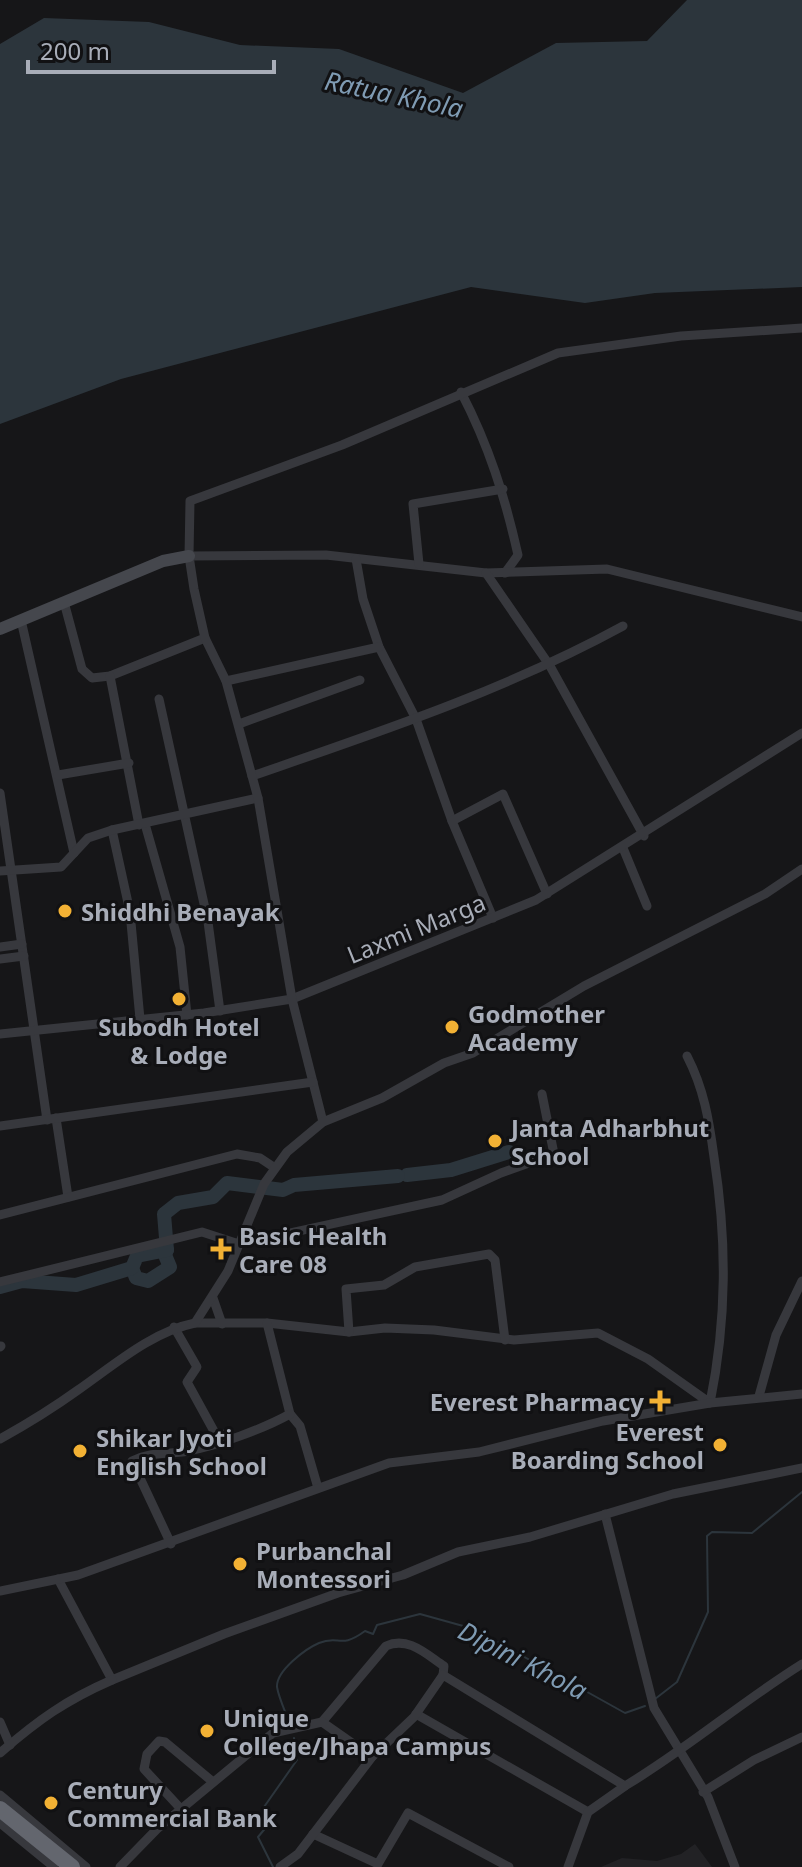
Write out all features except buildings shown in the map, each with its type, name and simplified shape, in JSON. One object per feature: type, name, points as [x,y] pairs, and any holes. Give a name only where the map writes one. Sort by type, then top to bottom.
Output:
[{"type":"highway","points":[[0,1809],[46,1854],[72,1867]]},
{"type":"street","points":[[323,1122],[292,999],[258,798],[226,681],[205,638],[189,556],[190,501],[342,445],[558,353],[681,336],[802,328]]},
{"type":"street","points":[[461,392],[486,440],[503,489],[518,555],[505,573]]},
{"type":"street","points":[[419,564],[413,504],[503,489]]},
{"type":"street","points":[[0,629],[163,561],[189,556],[326,555],[486,573],[607,569],[802,617]]},
{"type":"street","points":[[356,559],[363,599],[379,647],[416,719],[452,821],[493,918]]},
{"type":"street","points":[[486,573],[550,666],[644,836]]},
{"type":"street","points":[[64,602],[82,669],[92,678],[110,676],[205,638]]},
{"type":"street","points":[[21,620],[74,853]]},
{"type":"street","points":[[252,776],[416,719],[550,666],[623,626]]},
{"type":"street","points":[[226,681],[379,647]]},
{"type":"street","points":[[110,676],[142,825],[180,947],[187,1015]]},
{"type":"street","points":[[239,724],[360,680]]},
{"type":"street","points":[[159,699],[216,960],[220,1011]]},
{"type":"street","name":"Laxmi Marga","points":[[0,1034],[187,1015],[292,999],[547,894],[644,836],[802,733]]},
{"type":"street","points":[[58,775],[129,763]]},
{"type":"street","points":[[0,793],[34,1031],[68,1197]]},
{"type":"street","points":[[452,821],[503,794],[547,894]]},
{"type":"street","points":[[0,871],[61,867],[88,838],[258,798]]},
{"type":"street","points":[[112,830],[130,912],[140,1019]]},
{"type":"street","points":[[623,848],[647,906]]},
{"type":"street","points":[[195,1323],[213,1298],[262,1188],[287,1152],[323,1122],[382,1098],[444,1063],[473,1053],[584,986],[765,894],[802,869]]},
{"type":"street","points":[[0,947],[22,944]]},
{"type":"street","points":[[0,959],[24,956]]},
{"type":"street","points":[[687,1056],[702,1085],[708,1109],[723,1211],[723,1321],[710,1403]]},
{"type":"street","points":[[0,1126],[313,1082]]},
{"type":"street","points":[[0,1282],[202,1232],[239,1244],[442,1200],[501,1173],[554,1154],[542,1094]]},
{"type":"street","points":[[0,1215],[237,1154],[260,1158],[275,1168]]},
{"type":"street","points":[[349,1332],[346,1289],[384,1285],[415,1267],[489,1254],[495,1260],[505,1340]]},
{"type":"street","points":[[759,1396],[776,1335],[802,1281]]},
{"type":"street","points":[[213,1298],[222,1324]]},
{"type":"street","points":[[0,1439],[174,1327],[195,1323],[267,1323],[349,1332],[410,1329],[488,1335],[505,1340],[544,1340],[598,1333],[648,1359],[710,1403]]},
{"type":"street","points":[[267,1323],[290,1414],[300,1426],[318,1488]]},
{"type":"street","points":[[174,1327],[197,1367],[187,1382],[215,1433],[232,1436]]},
{"type":"street","points":[[0,1591],[58,1579],[171,1544],[389,1463],[479,1452],[603,1421],[710,1403],[802,1394]]},
{"type":"street","points":[[171,1544],[131,1462],[157,1451],[187,1451],[290,1414]]},
{"type":"street","points":[[0,1753],[67,1700],[224,1634],[338,1593],[403,1575],[458,1552],[530,1537],[673,1494],[802,1468]]},
{"type":"street","points":[[605,1514],[646,1687],[654,1708],[703,1792],[735,1867]]},
{"type":"street","points":[[58,1579],[112,1680]]},
{"type":"street","points":[[120,1867],[181,1809],[273,1733],[322,1722],[386,1646],[398,1641],[415,1646],[444,1666],[443,1675],[416,1714],[372,1757],[298,1854],[280,1867]]},
{"type":"street","points":[[568,1867],[588,1812],[682,1752],[746,1698],[802,1664]]},
{"type":"street","points":[[443,1675],[625,1786]]},
{"type":"street","points":[[416,1714],[588,1812]]},
{"type":"street","points":[[0,1722],[10,1745]]},
{"type":"street","points":[[322,1722],[372,1757]]},
{"type":"street","points":[[703,1792],[754,1760],[802,1737]]},
{"type":"street","points":[[181,1809],[144,1769],[147,1754],[159,1741],[165,1742],[213,1782]]},
{"type":"street","points":[[0,1795],[86,1867]]},
{"type":"street","points":[[313,1834],[378,1864],[408,1813],[509,1867]]},
{"type":"street","points":[[0,1823],[46,1854],[54,1867]]},
{"type":"street","points":[[35,1867],[46,1854]]},
{"type":"street","points":[[298,1854],[304,1867]]},
{"type":"shaded area","points":[[695,1844],[712,1867],[601,1867],[622,1858],[657,1861],[681,1854]]},
{"type":"water","name":"Ratua Khola","points":[[687,0],[802,0],[802,287],[655,293],[585,303],[471,287],[121,379],[0,424],[0,44],[44,18],[149,22],[240,45],[339,49],[463,93],[556,43],[647,41]]},
{"type":"waterway","points":[[407,1175],[451,1170],[509,1152]]},
{"type":"waterway","points":[[0,1287],[22,1281],[76,1285],[132,1268],[137,1256],[167,1250],[164,1214],[178,1203],[213,1197],[227,1183],[283,1190],[294,1185],[398,1176]]},
{"type":"waterway","points":[[132,1268],[136,1278],[148,1281],[170,1267],[165,1255],[167,1250]]},
{"type":"waterway","points":[[655,1699],[677,1682],[708,1612],[707,1536],[712,1532],[752,1533],[802,1492]]},
{"type":"waterway","name":"Dipini Khola","points":[[290,1724],[277,1687],[281,1674],[299,1655],[319,1643],[350,1640],[365,1631],[373,1634],[377,1625],[420,1614],[474,1629],[625,1713],[645,1706]]},
{"type":"waterway","name":"Dipini Khola","points":[[273,1867],[258,1837],[273,1819],[264,1807],[297,1760],[294,1738]]},
{"type":"place","name":"Shiddhi Benayak","points":[[65,911]]},
{"type":"place","name":"Subodh Hotel & Lodge","points":[[179,999]]},
{"type":"place","name":"Godmother Academy","points":[[452,1027]]},
{"type":"place","name":"Janta Adharbhut School","points":[[495,1141]]},
{"type":"place","name":"Basic Health Care 08","points":[[221,1249]]},
{"type":"place","name":"Everest Pharmacy","points":[[660,1401]]},
{"type":"place","name":"Everest Boarding School","points":[[720,1445]]},
{"type":"place","name":"Shikar Jyoti English School","points":[[80,1451]]},
{"type":"place","name":"Purbanchal Montessori","points":[[240,1564]]},
{"type":"place","name":"Unique College/Jhapa Campus","points":[[207,1731]]},
{"type":"place","name":"Century Commercial Bank","points":[[51,1803]]}]
